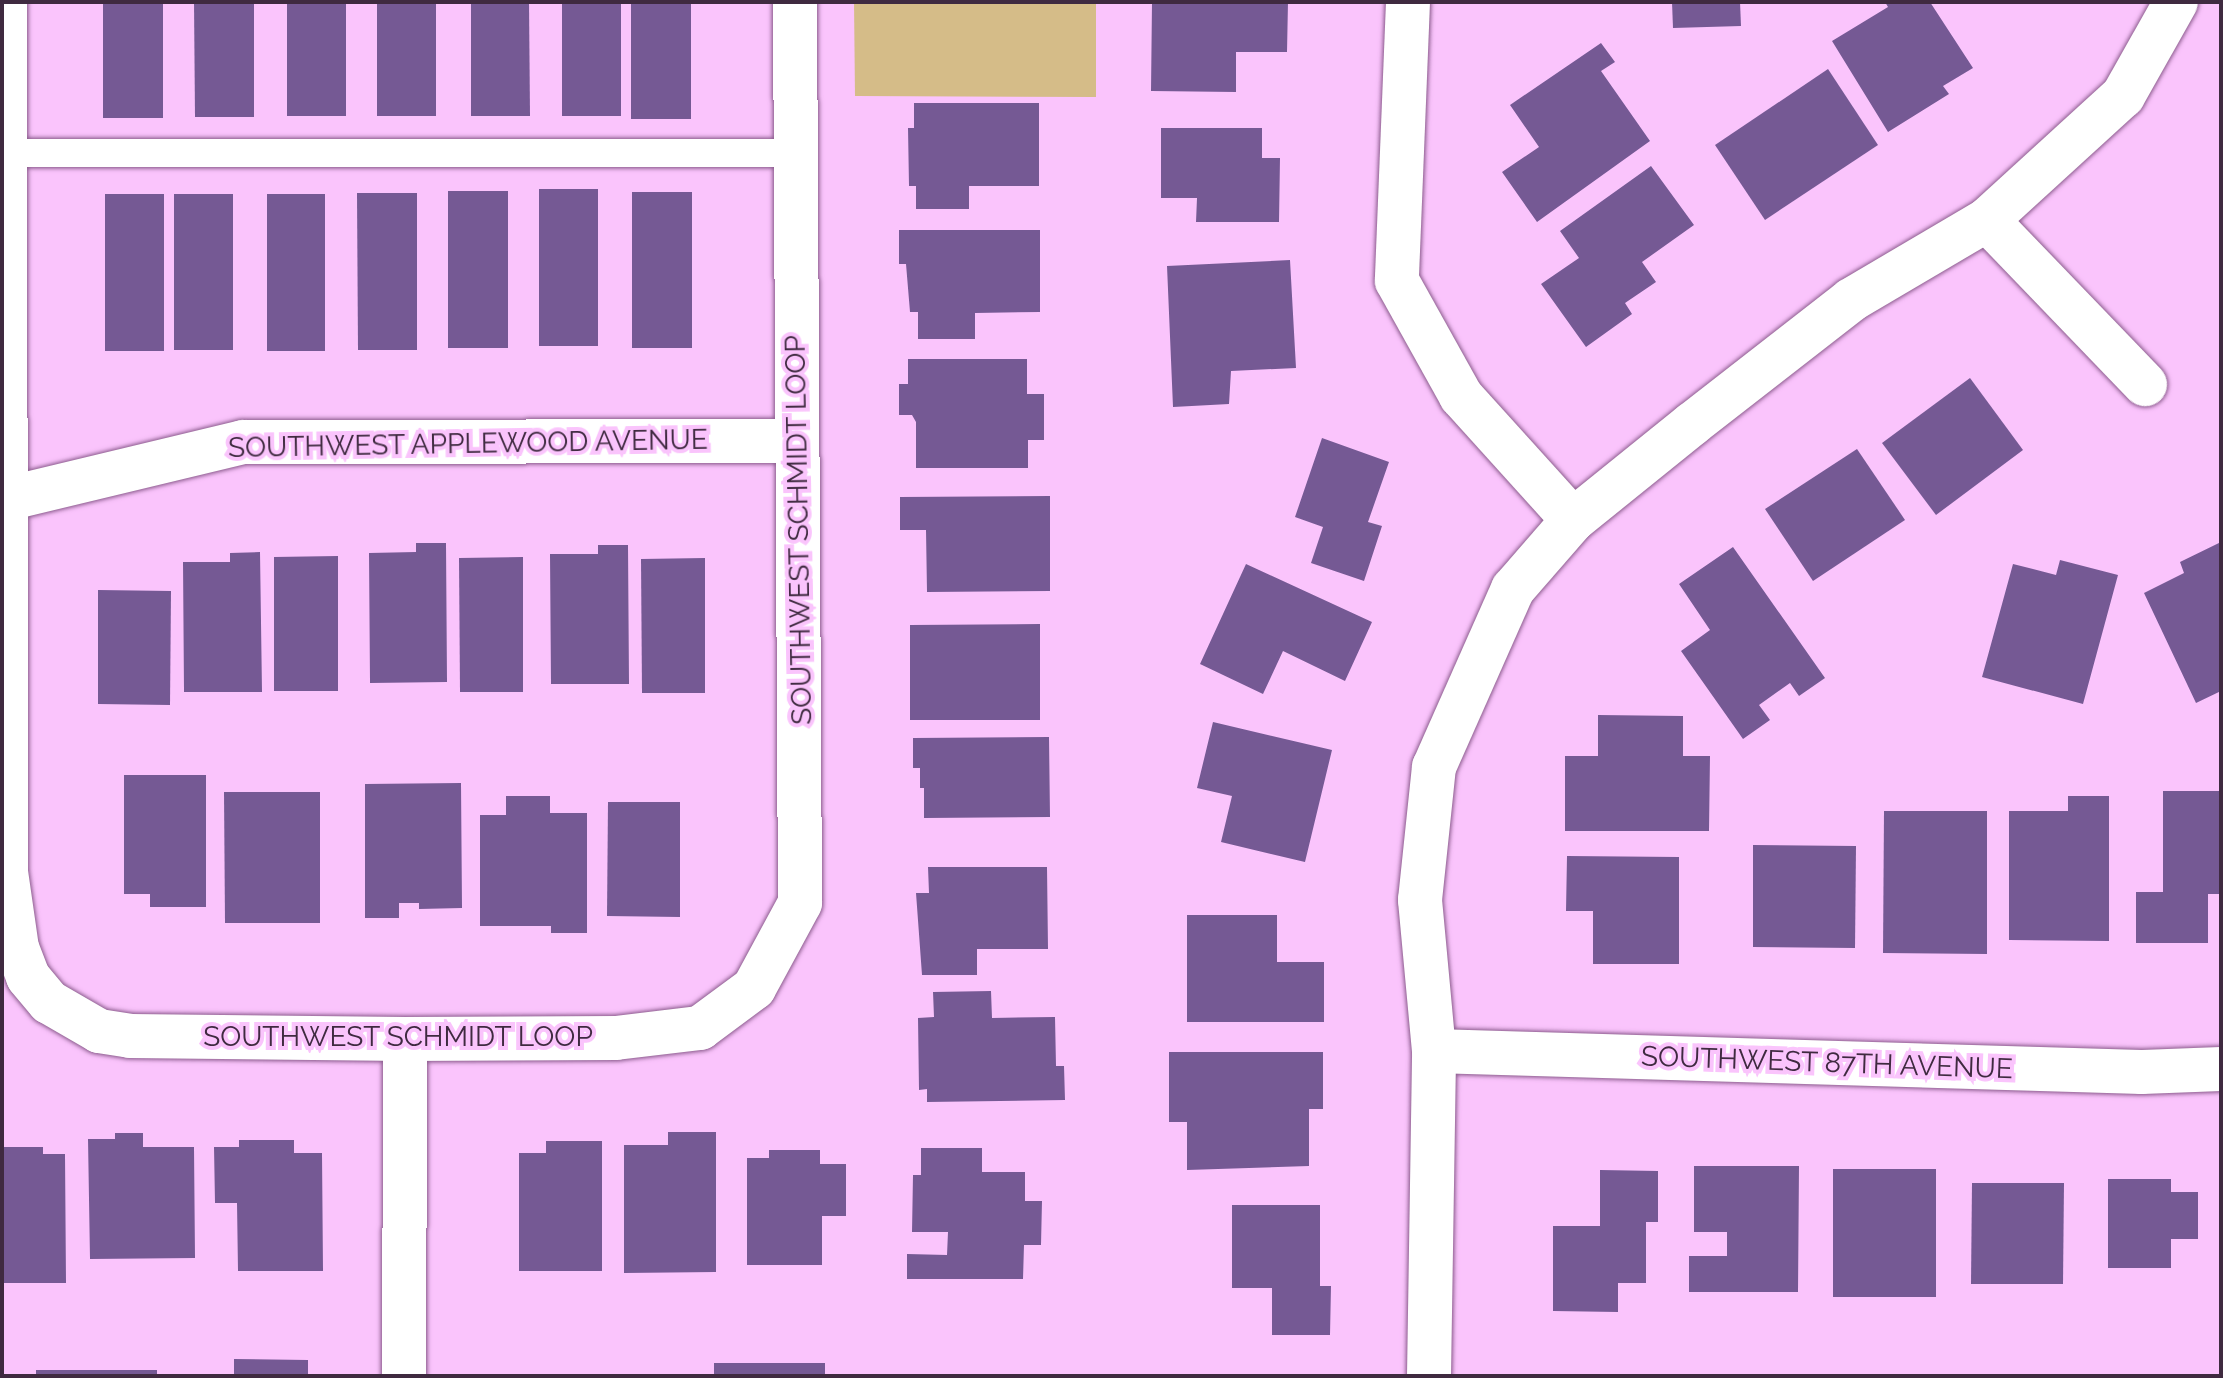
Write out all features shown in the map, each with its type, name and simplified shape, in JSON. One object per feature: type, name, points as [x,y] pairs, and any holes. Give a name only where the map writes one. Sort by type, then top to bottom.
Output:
[{"type":"street","name":"SOUTHWEST SCHMIDT LOOP","points":[[5,2],[6,872],[9,913],[28,977],[49,1002],[99,1031],[130,1036],[405,1039],[616,1038],[700,1028],[754,988],[773,960],[800,903],[803,871],[795,2]]},
{"type":"street","points":[[1408,2],[1397,281],[1461,396],[1573,520]]},
{"type":"street","points":[[1429,1376],[1434,1051],[1420,900],[1434,767],[1513,589],[1573,520],[1851,300],[1987,220],[2123,96],[2176,2]]},
{"type":"street","points":[[1987,220],[2145,384]]},
{"type":"street","name":"SOUTHWEST APPLEWOOD AVENUE","points":[[4,499],[243,442],[797,441]]},
{"type":"street","points":[[404,1376],[405,1039]]},
{"type":"street","name":"SOUTHWEST 87TH AVENUE","points":[[1434,1051],[2142,1072],[2221,1069]]},
{"type":"lane","points":[[5,153],[795,153]]},
{"type":"shaded area","points":[[854,2],[1096,2],[1096,97],[855,96]]},
{"type":"building","points":[[103,2],[163,2],[163,118],[103,118]]},
{"type":"building","points":[[194,2],[254,2],[254,117],[195,117]]},
{"type":"building","points":[[287,2],[346,2],[346,116],[287,116]]},
{"type":"building","points":[[377,2],[436,2],[436,116],[377,116]]},
{"type":"building","points":[[471,2],[529,2],[530,116],[471,116]]},
{"type":"building","points":[[562,2],[621,2],[621,116],[562,116]]},
{"type":"building","points":[[631,2],[691,2],[691,119],[631,119]]},
{"type":"building","points":[[1152,2],[1288,2],[1287,52],[1236,52],[1236,92],[1151,91]]},
{"type":"building","points":[[1672,2],[1740,2],[1741,26],[1673,28]]},
{"type":"building","points":[[1885,2],[1930,2],[1973,68],[1943,86],[1949,94],[1888,132],[1832,41],[1888,7]]},
{"type":"building","points":[[1601,43],[1615,62],[1601,71],[1650,141],[1537,222],[1502,172],[1539,147],[1510,105]]},
{"type":"building","points":[[1828,69],[1878,145],[1765,220],[1715,145]]},
{"type":"building","points":[[914,103],[1039,103],[1039,186],[969,186],[969,209],[916,209],[916,186],[909,186],[908,128],[914,128]]},
{"type":"building","points":[[1161,128],[1262,128],[1262,158],[1280,158],[1279,222],[1196,222],[1197,198],[1161,198]]},
{"type":"building","points":[[1651,166],[1694,225],[1642,262],[1656,282],[1625,303],[1632,314],[1586,347],[1541,284],[1579,258],[1560,231]]},
{"type":"building","points":[[539,189],[598,189],[598,346],[539,346]]},
{"type":"building","points":[[448,191],[508,191],[508,348],[448,348]]},
{"type":"building","points":[[632,192],[692,192],[692,348],[632,348]]},
{"type":"building","points":[[357,193],[417,193],[417,350],[358,350]]},
{"type":"building","points":[[105,194],[164,194],[164,351],[105,351]]},
{"type":"building","points":[[174,194],[233,194],[233,350],[174,350]]},
{"type":"building","points":[[267,194],[325,194],[325,351],[267,351]]},
{"type":"building","points":[[899,230],[1040,230],[1040,312],[975,313],[975,339],[918,339],[918,312],[910,312],[906,264],[899,264]]},
{"type":"building","points":[[1290,260],[1296,368],[1231,371],[1229,404],[1173,407],[1167,266]]},
{"type":"building","points":[[908,359],[1027,359],[1027,394],[1044,394],[1044,440],[1028,440],[1028,468],[916,468],[916,422],[912,415],[899,415],[899,384],[908,384]]},
{"type":"building","points":[[1970,378],[2023,450],[1936,515],[1882,443]]},
{"type":"building","points":[[1322,438],[1389,462],[1368,522],[1382,526],[1364,581],[1311,563],[1323,527],[1295,517]]},
{"type":"building","points":[[1857,449],[1905,520],[1813,581],[1765,509]]},
{"type":"building","points":[[1050,496],[1050,591],[927,592],[926,530],[900,530],[900,497]]},
{"type":"building","points":[[2221,542],[2221,691],[2196,703],[2144,593],[2184,573],[2180,562]]},
{"type":"building","points":[[416,543],[446,543],[447,682],[370,683],[369,553],[416,552]]},
{"type":"building","points":[[598,545],[628,545],[629,684],[551,684],[550,554],[598,554]]},
{"type":"building","points":[[1733,547],[1825,678],[1799,696],[1790,683],[1759,705],[1770,720],[1743,739],[1681,651],[1710,630],[1679,584]]},
{"type":"building","points":[[260,552],[262,692],[184,692],[183,562],[230,562],[230,553]]},
{"type":"building","points":[[338,556],[338,691],[274,691],[274,557]]},
{"type":"building","points":[[523,557],[523,692],[460,692],[459,558]]},
{"type":"building","points":[[705,558],[705,693],[642,693],[641,559]]},
{"type":"building","points":[[2060,560],[2118,575],[2083,704],[1982,677],[2013,564],[2056,575]]},
{"type":"building","points":[[1246,564],[1372,622],[1345,681],[1283,651],[1263,694],[1200,664]]},
{"type":"building","points":[[98,590],[171,591],[170,705],[98,704]]},
{"type":"building","points":[[1040,624],[1040,720],[910,720],[910,625]]},
{"type":"building","points":[[1598,715],[1683,716],[1683,756],[1710,756],[1709,831],[1565,831],[1565,756],[1598,756]]},
{"type":"building","points":[[1213,722],[1332,750],[1305,862],[1221,842],[1232,796],[1197,788]]},
{"type":"building","points":[[1049,737],[1050,817],[924,818],[920,768],[913,768],[913,738]]},
{"type":"building","points":[[124,775],[206,775],[206,907],[150,907],[150,894],[124,894]]},
{"type":"building","points":[[461,783],[462,908],[419,909],[419,903],[399,903],[399,918],[365,918],[365,784]]},
{"type":"building","points":[[2163,791],[2221,791],[2221,894],[2208,894],[2208,943],[2136,943],[2136,892],[2163,892]]},
{"type":"building","points":[[224,792],[320,792],[320,923],[225,923]]},
{"type":"building","points":[[506,796],[550,796],[550,813],[587,813],[587,933],[551,933],[551,926],[480,926],[480,815],[506,815]]},
{"type":"building","points":[[2068,796],[2109,796],[2109,941],[2009,940],[2009,811],[2068,811]]},
{"type":"building","points":[[608,802],[680,802],[680,917],[607,916]]},
{"type":"building","points":[[1884,811],[1987,811],[1987,954],[1883,953]]},
{"type":"building","points":[[1753,845],[1856,846],[1855,948],[1753,947]]},
{"type":"building","points":[[1567,856],[1679,857],[1679,964],[1593,964],[1593,911],[1566,911]]},
{"type":"building","points":[[928,867],[1047,867],[1048,949],[977,949],[977,975],[922,975],[916,893],[929,893]]},
{"type":"building","points":[[1187,915],[1277,915],[1277,962],[1324,962],[1324,1022],[1187,1022]]},
{"type":"building","points":[[991,991],[992,1018],[1055,1017],[1056,1066],[1064,1066],[1065,1100],[927,1102],[927,1089],[919,1090],[918,1018],[934,1017],[933,992]]},
{"type":"building","points":[[1169,1052],[1323,1052],[1323,1109],[1309,1109],[1309,1166],[1187,1170],[1187,1122],[1169,1122]]},
{"type":"building","points":[[668,1132],[716,1132],[716,1272],[624,1273],[624,1145],[668,1145]]},
{"type":"building","points":[[115,1133],[143,1133],[143,1147],[194,1147],[195,1258],[90,1259],[88,1139],[115,1139]]},
{"type":"building","points":[[239,1140],[294,1140],[294,1153],[322,1153],[323,1271],[238,1271],[237,1203],[215,1203],[214,1147],[239,1147]]},
{"type":"building","points":[[546,1141],[602,1141],[602,1271],[519,1271],[519,1153],[546,1153]]},
{"type":"building","points":[[2,1147],[43,1147],[43,1154],[65,1154],[66,1283],[2,1283]]},
{"type":"building","points":[[921,1148],[982,1148],[982,1172],[1025,1172],[1025,1201],[1042,1201],[1041,1245],[1024,1245],[1023,1279],[907,1279],[907,1254],[947,1255],[948,1232],[912,1232],[913,1175],[921,1175]]},
{"type":"building","points":[[769,1150],[820,1150],[820,1164],[846,1164],[846,1216],[822,1216],[822,1265],[747,1265],[747,1158],[769,1158]]},
{"type":"building","points":[[1694,1166],[1799,1166],[1798,1292],[1689,1292],[1689,1256],[1727,1256],[1727,1232],[1694,1232]]},
{"type":"building","points":[[1833,1169],[1936,1169],[1936,1297],[1833,1297]]},
{"type":"building","points":[[1600,1170],[1658,1171],[1658,1222],[1646,1222],[1646,1283],[1618,1283],[1618,1312],[1553,1311],[1553,1226],[1600,1226]]},
{"type":"building","points":[[2108,1179],[2171,1179],[2171,1192],[2198,1192],[2198,1239],[2171,1239],[2171,1268],[2108,1268]]},
{"type":"building","points":[[1972,1183],[2064,1183],[2063,1284],[1971,1284]]},
{"type":"building","points":[[1232,1205],[1320,1205],[1320,1286],[1331,1286],[1330,1335],[1272,1335],[1272,1288],[1232,1288]]},
{"type":"building","points":[[234,1359],[308,1360],[308,1376],[234,1376]]},
{"type":"building","points":[[714,1363],[825,1363],[825,1376],[714,1376]]},
{"type":"building","points":[[36,1370],[157,1370],[157,1376],[36,1376]]}]
